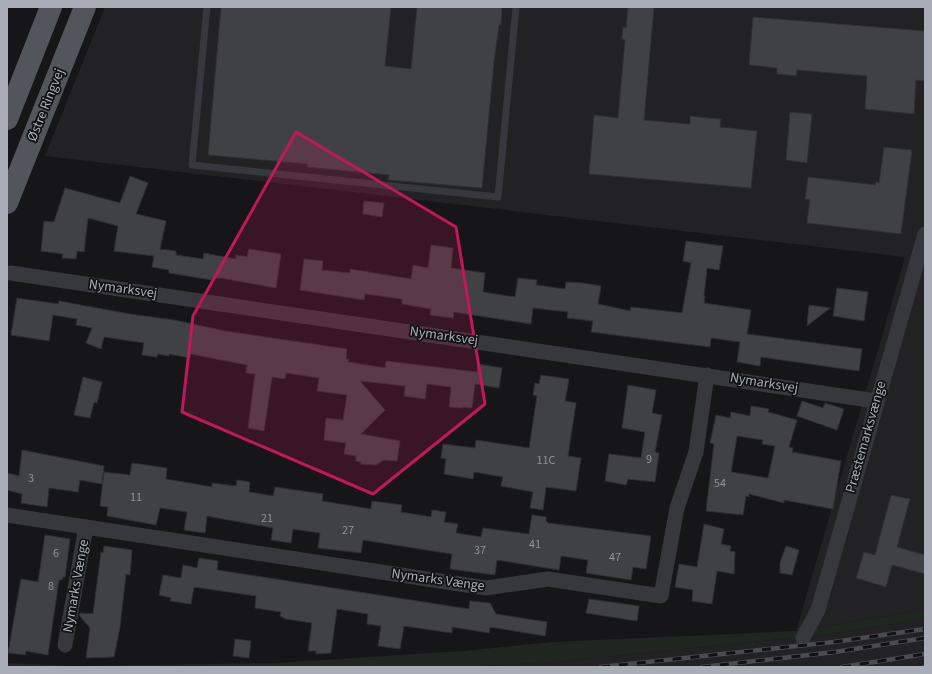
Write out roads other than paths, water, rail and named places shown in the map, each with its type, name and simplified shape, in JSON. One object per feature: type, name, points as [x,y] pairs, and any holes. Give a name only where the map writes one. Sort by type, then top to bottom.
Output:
[{"type":"main road","points":[[7,119],[51,7]]},
{"type":"main road","name":"Østre Ringvej","points":[[7,203],[85,7]]},
{"type":"street","name":"Præstemarksvænge","points":[[803,638],[818,610],[876,401],[925,234]]},
{"type":"street","name":"Nymarksvej","points":[[11,273],[876,401]]},
{"type":"street","name":"Nymarks Vænge","points":[[7,515],[486,588],[548,579],[661,596],[677,508],[696,452],[707,375]]},
{"type":"street","name":"Nymarks Vænge","points":[[65,645],[86,527]]},
{"type":"lane","points":[[207,7],[192,165],[498,197],[516,7]]},
{"type":"railway","points":[[601,667],[834,642],[925,629]]},
{"type":"railway","points":[[702,667],[835,652],[925,638]]},
{"type":"railway","points":[[842,667],[925,654]]}]
